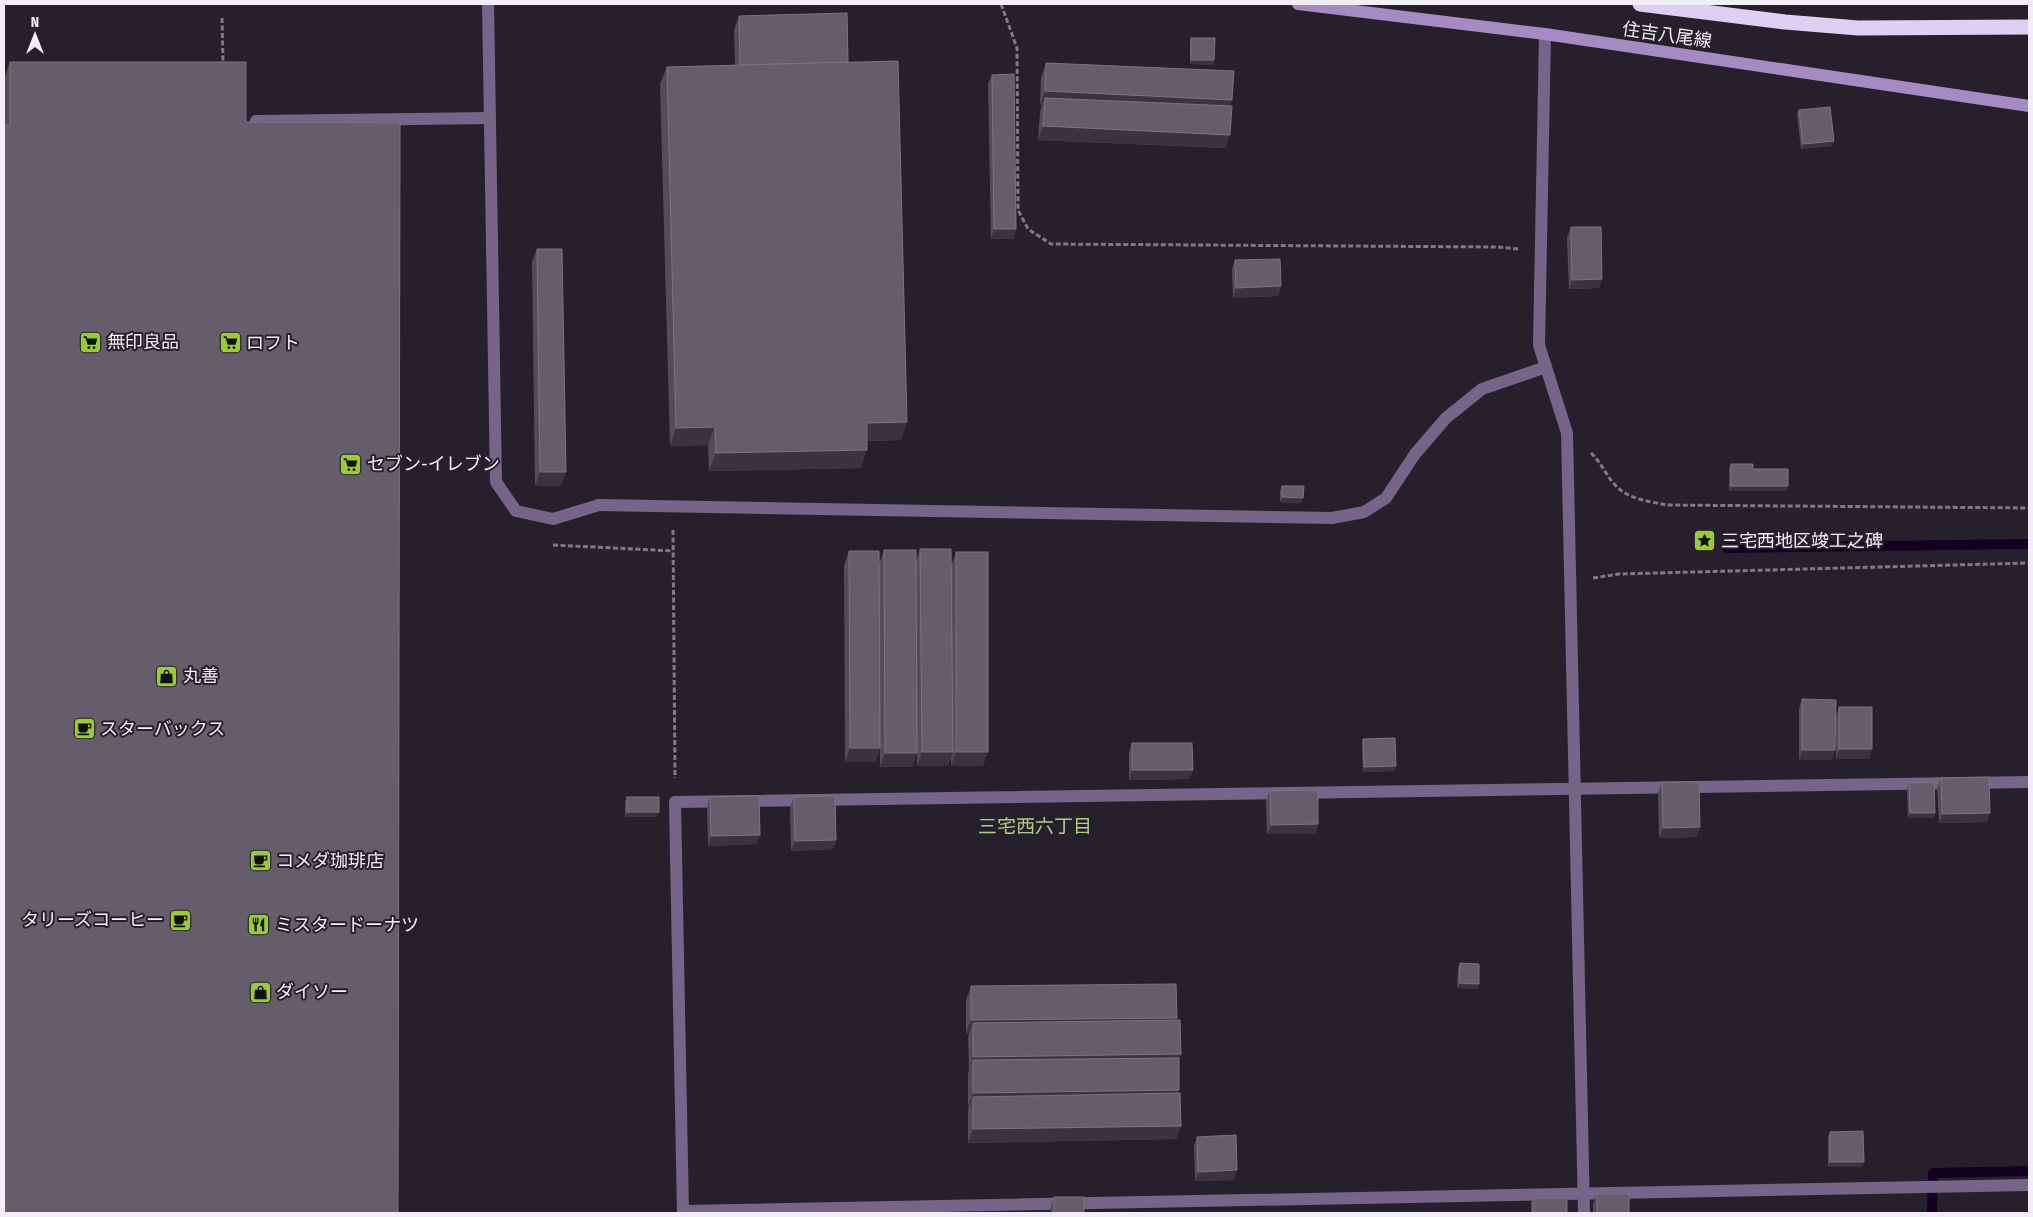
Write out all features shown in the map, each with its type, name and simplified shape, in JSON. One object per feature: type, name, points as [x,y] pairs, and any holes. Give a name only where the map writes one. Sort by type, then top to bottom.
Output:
[{"type":"highway","points":[[1640,4],[1785,22],[1858,28],[2029,27]]},
{"type":"main road","name":"住吉八尾線","points":[[1298,4],[1545,34],[2029,106]]},
{"type":"street","points":[[488,4],[496,482],[516,511],[553,519],[599,505],[1332,518],[1364,512],[1386,498],[1416,454],[1446,418],[1482,389],[1546,366]]},
{"type":"street","points":[[1545,34],[1539,345],[1567,433],[1584,1213]]},
{"type":"street","points":[[256,121],[490,118]]},
{"type":"street","points":[[2029,782],[675,802],[684,1212],[2029,1185]]},
{"type":"path","points":[[1001,4],[1017,48],[1018,210],[1028,228],[1051,244],[1497,247],[1540,252]]},
{"type":"path","points":[[222,18],[223,61]]},
{"type":"path","points":[[1567,433],[1597,458],[1618,488],[1641,500],[1667,505],[2029,508]]},
{"type":"path","points":[[673,506],[675,802]]},
{"type":"path","points":[[547,545],[673,551]]},
{"type":"path","points":[[1570,581],[1619,574],[2029,563]]},
{"type":"building","points":[[847,13],[848,62],[740,65],[739,16]]},
{"type":"building","points":[[1191,38],[1215,38],[1214,60],[1191,60]]},
{"type":"building","points":[[898,61],[907,422],[867,423],[867,450],[716,453],[715,427],[676,428],[667,67]]},
{"type":"building","points":[[10,62],[246,62],[246,122],[400,123],[398,1213],[4,1213],[4,125],[10,125]]},
{"type":"building","points":[[1046,63],[1234,71],[1232,100],[1045,91]]},
{"type":"building","points":[[1014,74],[1016,229],[994,229],[992,75]]},
{"type":"building","points":[[1045,98],[1232,106],[1230,135],[1043,126]]},
{"type":"building","points":[[1830,107],[1834,141],[1803,144],[1799,110]]},
{"type":"building","points":[[1571,227],[1601,227],[1602,279],[1572,280]]},
{"type":"building","points":[[537,249],[562,249],[566,472],[540,472]]},
{"type":"building","points":[[1280,259],[1281,286],[1236,288],[1235,260]]},
{"type":"building","points":[[1731,464],[1753,464],[1753,469],[1788,469],[1788,486],[1731,486]]},
{"type":"building","points":[[1282,486],[1304,486],[1303,498],[1282,497]]},
{"type":"building","points":[[920,549],[951,549],[953,752],[922,752]]},
{"type":"building","points":[[884,550],[916,550],[917,753],[885,753]]},
{"type":"building","points":[[849,551],[879,551],[880,748],[850,748]]},
{"type":"building","points":[[956,552],[988,552],[988,752],[956,752]]},
{"type":"building","points":[[1802,699],[1836,700],[1835,750],[1802,750]]},
{"type":"building","points":[[1839,707],[1872,707],[1872,749],[1839,749]]},
{"type":"building","points":[[1395,738],[1396,766],[1364,767],[1363,739]]},
{"type":"building","points":[[1132,743],[1192,743],[1193,770],[1132,770]]},
{"type":"building","points":[[1989,777],[1990,813],[1942,814],[1941,778]]},
{"type":"building","points":[[1662,782],[1699,782],[1700,827],[1663,828]]},
{"type":"building","points":[[1934,782],[1935,813],[1910,813],[1909,783]]},
{"type":"building","points":[[1318,790],[1318,824],[1271,825],[1270,791]]},
{"type":"building","points":[[759,796],[760,835],[711,836],[710,797]]},
{"type":"building","points":[[835,796],[836,840],[795,841],[794,797]]},
{"type":"building","points":[[627,797],[659,797],[659,812],[627,812]]},
{"type":"building","points":[[1460,963],[1479,964],[1479,984],[1459,983]]},
{"type":"building","points":[[1176,984],[1177,1018],[971,1020],[971,986]]},
{"type":"building","points":[[1180,1020],[1181,1054],[973,1057],[973,1023]]},
{"type":"building","points":[[1179,1058],[1179,1090],[973,1093],[973,1060]]},
{"type":"building","points":[[1180,1093],[1181,1126],[973,1129],[973,1097]]},
{"type":"building","points":[[1863,1131],[1864,1162],[1830,1162],[1830,1132]]},
{"type":"building","points":[[1236,1135],[1237,1170],[1198,1172],[1197,1137]]},
{"type":"building","points":[[1597,1194],[1629,1194],[1629,1213],[1597,1213]]},
{"type":"building","points":[[1054,1197],[1084,1197],[1084,1213],[1054,1213]]},
{"type":"building","points":[[1533,1198],[1567,1198],[1567,1213],[1533,1213]]},
{"type":"waterway","points":[[1727,548],[2029,544]]},
{"type":"waterway","points":[[1932,1213],[1933,1173],[2029,1171]]},
{"type":"place","name":"無印良品","points":[[91,342]]},
{"type":"place","name":"ロフト","points":[[230,343]]},
{"type":"place","name":"セブン-イレブン","points":[[351,464]]},
{"type":"place","name":"三宅西地区竣工之碑","points":[[1705,541]]},
{"type":"place","name":"丸善","points":[[167,676]]},
{"type":"place","name":"スターバックス","points":[[84,729]]},
{"type":"place","name":"コメダ珈琲店","points":[[260,861]]},
{"type":"place","name":"タリーズコーヒー","points":[[180,920]]},
{"type":"place","name":"ミスタードーナツ","points":[[259,925]]},
{"type":"place","name":"ダイソー","points":[[260,992]]},
{"type":"district","name":"三宅西六丁目","points":[[1035,826]]}]
